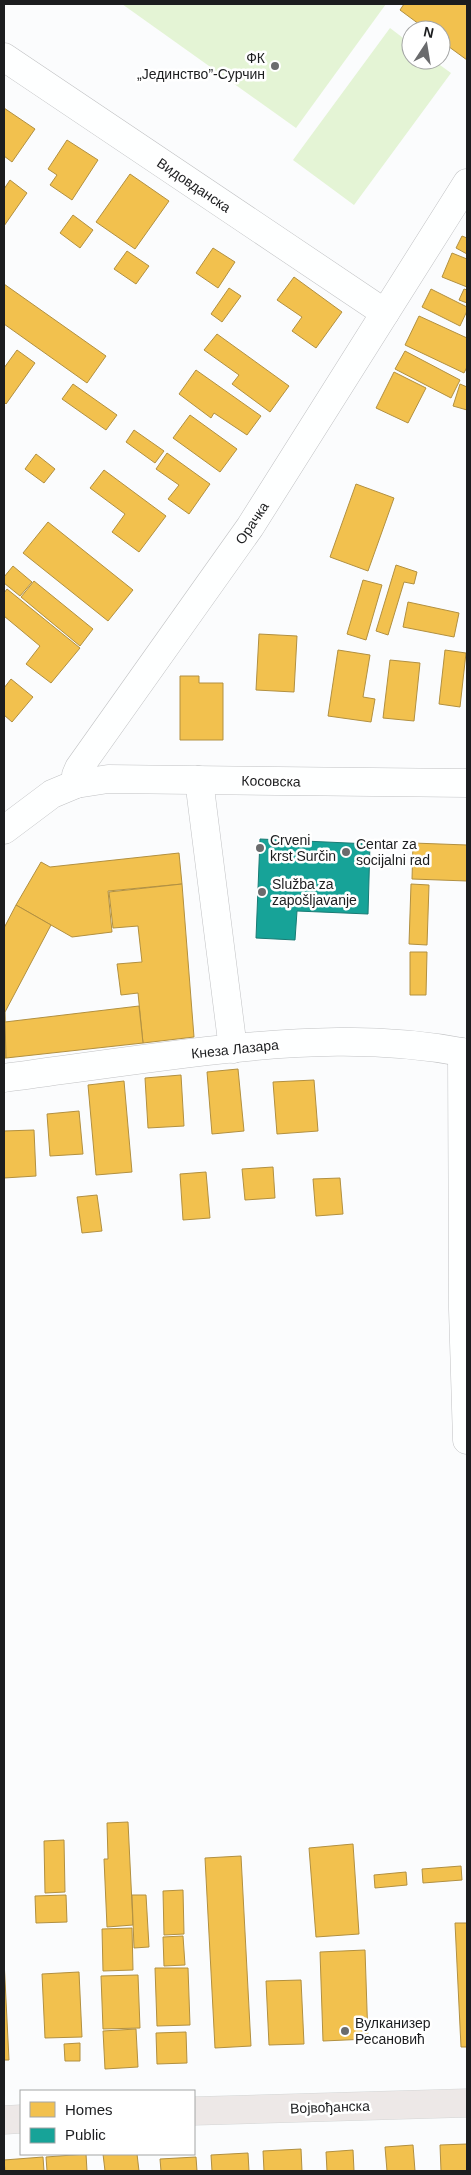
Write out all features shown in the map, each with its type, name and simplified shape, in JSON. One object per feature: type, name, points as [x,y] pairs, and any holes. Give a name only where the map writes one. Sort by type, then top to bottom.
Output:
[{"type":"main road","name":"Војвођанска","points":[[195,2111],[467,2102]]},
{"type":"main road","points":[[4,2120],[20,2120]]},
{"type":"street","name":"Видовданска","points":[[4,57],[385,313]]},
{"type":"street","name":"Орачка","points":[[76,784],[76,775],[79,768],[250,527],[467,183]]},
{"type":"street","name":"Косовска","points":[[76,784],[108,779],[467,783]]},
{"type":"street","points":[[199,780],[233,1048]]},
{"type":"street","points":[[4,830],[52,794],[76,784]]},
{"type":"street","name":"Кнеза Лазара","points":[[4,1078],[122,1061],[311,1041],[366,1041],[465,1053]]},
{"type":"street","points":[[465,1053],[463,1309],[467,1440]]},
{"type":"green space","name":"ФК „Јединство”-Сурчин","points":[[122,4],[386,4],[296,128]]},
{"type":"green space","points":[[390,28],[401,36],[401,70],[447,70],[451,73],[354,205],[293,160]]},
{"type":"building: Homes","points":[[404,4],[467,4],[467,60],[451,48],[451,20],[414,20],[400,10]]},
{"type":"building: Homes","points":[[4,108],[35,129],[12,162],[4,156]]},
{"type":"building: Homes","points":[[67,140],[98,160],[72,200],[50,185],[57,175],[48,169]]},
{"type":"building: Homes","points":[[130,174],[169,201],[135,249],[96,222]]},
{"type":"building: Homes","points":[[10,180],[27,193],[4,226],[4,189]]},
{"type":"building: Homes","points":[[73,215],[93,230],[80,248],[60,233]]},
{"type":"building: Homes","points":[[462,236],[467,238],[467,254],[456,248]]},
{"type":"building: Homes","points":[[213,248],[235,262],[218,288],[196,273]]},
{"type":"building: Homes","points":[[127,251],[149,266],[136,284],[114,269]]},
{"type":"building: Homes","points":[[452,253],[467,259],[467,287],[442,277]]},
{"type":"building: Homes","points":[[294,277],[342,312],[316,348],[292,331],[302,317],[277,300]]},
{"type":"building: Homes","points":[[4,284],[106,356],[87,383],[4,324]]},
{"type":"building: Homes","points":[[229,288],[241,296],[222,322],[211,314]]},
{"type":"building: Homes","points":[[431,289],[467,307],[460,326],[422,307]]},
{"type":"building: Homes","points":[[464,289],[467,290],[467,303],[459,300]]},
{"type":"building: Homes","points":[[419,316],[467,338],[467,367],[464,373],[405,345]]},
{"type":"building: Homes","points":[[217,334],[289,386],[270,412],[232,384],[239,375],[204,350]]},
{"type":"building: Homes","points":[[17,350],[35,363],[6,404],[4,402],[4,368]]},
{"type":"building: Homes","points":[[405,351],[460,380],[451,398],[395,369]]},
{"type":"building: Homes","points":[[196,370],[261,416],[247,435],[214,413],[211,418],[179,394]]},
{"type":"building: Homes","points":[[394,372],[426,388],[408,423],[376,408]]},
{"type":"building: Homes","points":[[73,384],[117,415],[106,430],[62,399]]},
{"type":"building: Homes","points":[[460,384],[467,387],[467,410],[453,406]]},
{"type":"building: Homes","points":[[190,415],[237,449],[220,472],[173,438]]},
{"type":"building: Homes","points":[[134,430],[164,451],[155,463],[126,442]]},
{"type":"building: Homes","points":[[167,453],[210,484],[189,514],[168,499],[179,485],[156,469]]},
{"type":"building: Homes","points":[[36,454],[55,469],[44,483],[25,469]]},
{"type":"building: Homes","points":[[104,470],[166,516],[139,552],[112,532],[125,514],[90,488]]},
{"type":"building: Homes","points":[[356,484],[394,498],[368,571],[330,557]]},
{"type":"building: Homes","points":[[48,522],[133,590],[108,621],[23,553]]},
{"type":"building: Homes","points":[[396,565],[417,572],[414,584],[404,582],[388,635],[376,631]]},
{"type":"building: Homes","points":[[13,566],[32,582],[20,596],[4,583],[4,577]]},
{"type":"building: Homes","points":[[363,580],[382,585],[366,640],[347,634]]},
{"type":"building: Homes","points":[[34,581],[93,629],[80,646],[21,597]]},
{"type":"building: Homes","points":[[7,589],[80,648],[51,683],[26,664],[40,646],[4,616],[4,593]]},
{"type":"building: Homes","points":[[408,602],[459,613],[454,637],[403,627]]},
{"type":"building: Homes","points":[[259,634],[297,636],[294,692],[256,690]]},
{"type":"building: Homes","points":[[338,650],[370,655],[363,697],[375,699],[371,722],[328,716]]},
{"type":"building: Homes","points":[[445,650],[466,653],[460,707],[439,704]]},
{"type":"building: Homes","points":[[390,660],[420,663],[414,721],[383,718]]},
{"type":"building: Homes","points":[[180,676],[199,676],[199,683],[223,683],[223,740],[180,740]]},
{"type":"building: Homes","points":[[11,679],[33,697],[12,722],[4,715],[4,688]]},
{"type":"building: Homes","points":[[413,843],[467,845],[467,881],[412,879]]},
{"type":"building: Homes","points":[[179,853],[182,884],[108,891],[112,932],[72,937],[16,905],[41,862],[50,867]]},
{"type":"building: Homes","points":[[182,884],[194,1037],[143,1043],[138,993],[121,995],[117,964],[142,962],[138,926],[113,928],[109,892]]},
{"type":"building: Homes","points":[[411,884],[429,885],[427,945],[409,944]]},
{"type":"building: Homes","points":[[16,905],[51,925],[5,1012],[6,1058],[4,1058],[4,928]]},
{"type":"building: Homes","points":[[410,952],[427,952],[426,995],[410,995]]},
{"type":"building: Homes","points":[[139,1006],[143,1043],[6,1058],[5,1022]]},
{"type":"building: Homes","points":[[238,1069],[244,1131],[212,1134],[207,1072]]},
{"type":"building: Homes","points":[[181,1075],[184,1126],[148,1128],[145,1078]]},
{"type":"building: Homes","points":[[314,1080],[318,1131],[277,1134],[273,1082]]},
{"type":"building: Homes","points":[[124,1081],[132,1172],[96,1175],[88,1085]]},
{"type":"building: Homes","points":[[79,1111],[83,1154],[50,1156],[47,1114]]},
{"type":"building: Homes","points":[[34,1130],[36,1176],[4,1178],[4,1131]]},
{"type":"building: Homes","points":[[273,1167],[275,1198],[245,1200],[242,1169]]},
{"type":"building: Homes","points":[[206,1172],[210,1218],[183,1220],[180,1174]]},
{"type":"building: Homes","points":[[340,1178],[343,1214],[316,1216],[313,1179]]},
{"type":"building: Homes","points":[[97,1195],[102,1231],[82,1233],[77,1197]]},
{"type":"building: Homes","points":[[128,1822],[133,1925],[107,1927],[104,1859],[108,1859],[107,1823]]},
{"type":"building: Homes","points":[[64,1840],[65,1892],[45,1893],[44,1841]]},
{"type":"building: Homes","points":[[353,1844],[359,1934],[316,1937],[309,1848]]},
{"type":"building: Homes","points":[[241,1856],[251,2046],[215,2048],[205,1858]]},
{"type":"building: Homes","points":[[461,1866],[462,1880],[423,1883],[422,1869]]},
{"type":"building: Homes","points":[[406,1872],[407,1885],[375,1888],[374,1875]]},
{"type":"building: Homes","points":[[183,1890],[184,1934],[164,1935],[163,1891]]},
{"type":"building: Homes","points":[[66,1895],[67,1922],[36,1923],[35,1896]]},
{"type":"building: Homes","points":[[132,1895],[146,1895],[149,1947],[134,1948]]},
{"type":"building: Homes","points":[[455,1923],[467,1923],[467,2047],[461,2047]]},
{"type":"building: Homes","points":[[132,1928],[133,1970],[103,1971],[102,1929]]},
{"type":"building: Homes","points":[[183,1936],[185,1965],[164,1966],[163,1937]]},
{"type":"building: Homes","points":[[365,1950],[368,2039],[323,2041],[320,1952]]},
{"type":"building: Homes","points":[[4,1960],[9,2060],[4,2060]]},
{"type":"building: Homes","points":[[155,1968],[188,1968],[190,2025],[157,2026]]},
{"type":"building: Homes","points":[[79,1972],[82,2037],[45,2038],[42,1974]]},
{"type":"building: Homes","points":[[138,1975],[140,2028],[103,2029],[101,1976]]},
{"type":"building: Homes","points":[[301,1980],[304,2044],[269,2045],[266,1981]]},
{"type":"building: Homes","points":[[136,2029],[138,2067],[105,2069],[103,2031]]},
{"type":"building: Homes","points":[[186,2032],[187,2063],[157,2064],[156,2033]]},
{"type":"building: Homes","points":[[80,2043],[80,2061],[65,2061],[64,2044]]},
{"type":"building: Homes","points":[[467,2144],[467,2171],[441,2171],[440,2145]]},
{"type":"building: Homes","points":[[413,2145],[415,2171],[387,2171],[385,2147]]},
{"type":"building: Homes","points":[[301,2149],[302,2171],[264,2171],[263,2151]]},
{"type":"building: Homes","points":[[353,2150],[354,2171],[327,2171],[326,2152]]},
{"type":"building: Homes","points":[[248,2153],[249,2171],[212,2171],[211,2155]]},
{"type":"building: Homes","points":[[86,2155],[87,2171],[47,2171],[46,2157]]},
{"type":"building: Homes","points":[[103,2155],[137,2155],[139,2171],[105,2171]]},
{"type":"building: Homes","points":[[43,2157],[44,2171],[5,2171],[4,2160]]},
{"type":"building: Homes","points":[[196,2157],[197,2171],[161,2171],[160,2159]]},
{"type":"building: Public","points":[[260,839],[370,844],[368,914],[297,911],[295,940],[256,938]]},
{"type":"place","name":"ФК „Јединство”-Сурчин","points":[[275,66]]},
{"type":"place","name":"Crveni krst Surčin","points":[[260,848]]},
{"type":"place","name":"Centar za socijalni rad","points":[[346,852]]},
{"type":"place","name":"Služba za zapošljavanje","points":[[262,892]]},
{"type":"place","name":"Вулканизер Ресановић","points":[[345,2031]]}]
